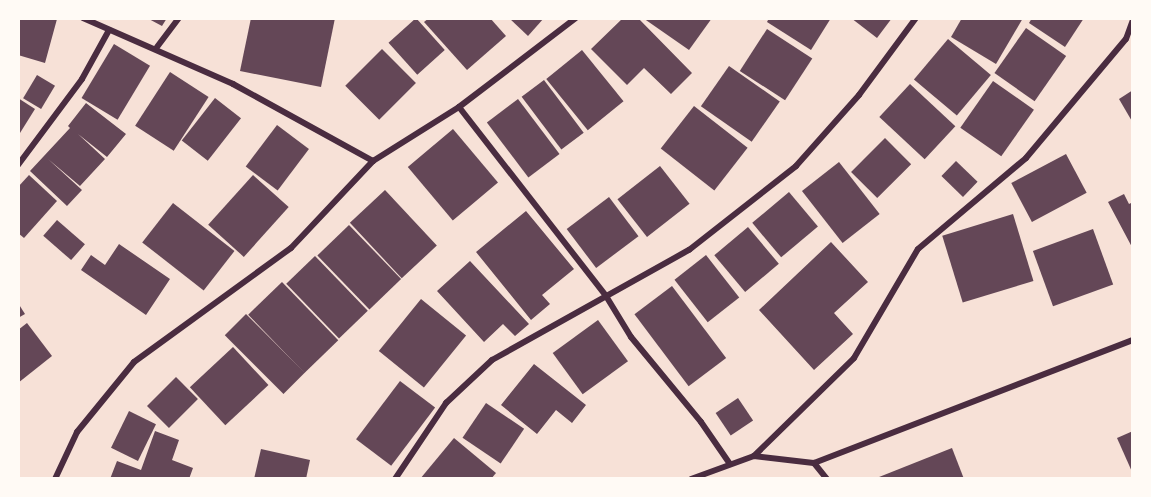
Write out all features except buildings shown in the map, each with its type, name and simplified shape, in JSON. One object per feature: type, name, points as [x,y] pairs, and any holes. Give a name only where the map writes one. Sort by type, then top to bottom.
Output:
[{"type":"street","points":[[83,18],[157,47],[373,161]]},
{"type":"street","points":[[157,47],[179,18]]},
{"type":"street","points":[[55,479],[77,432],[134,362],[291,248],[373,161],[459,107],[576,18]]},
{"type":"street","points":[[395,479],[446,403],[492,360],[689,250],[796,166],[859,95],[916,18]]},
{"type":"street","points":[[754,456],[854,358],[918,249],[1026,158],[1126,39],[1133,20]]},
{"type":"street","points":[[18,165],[82,79],[109,30]]},
{"type":"street","points":[[1126,39],[1133,36]]},
{"type":"street","points":[[459,107],[606,296],[631,337],[701,422],[730,464]]},
{"type":"street","points":[[692,479],[754,456],[814,463],[1133,340]]},
{"type":"street","points":[[814,463],[827,479]]}]
